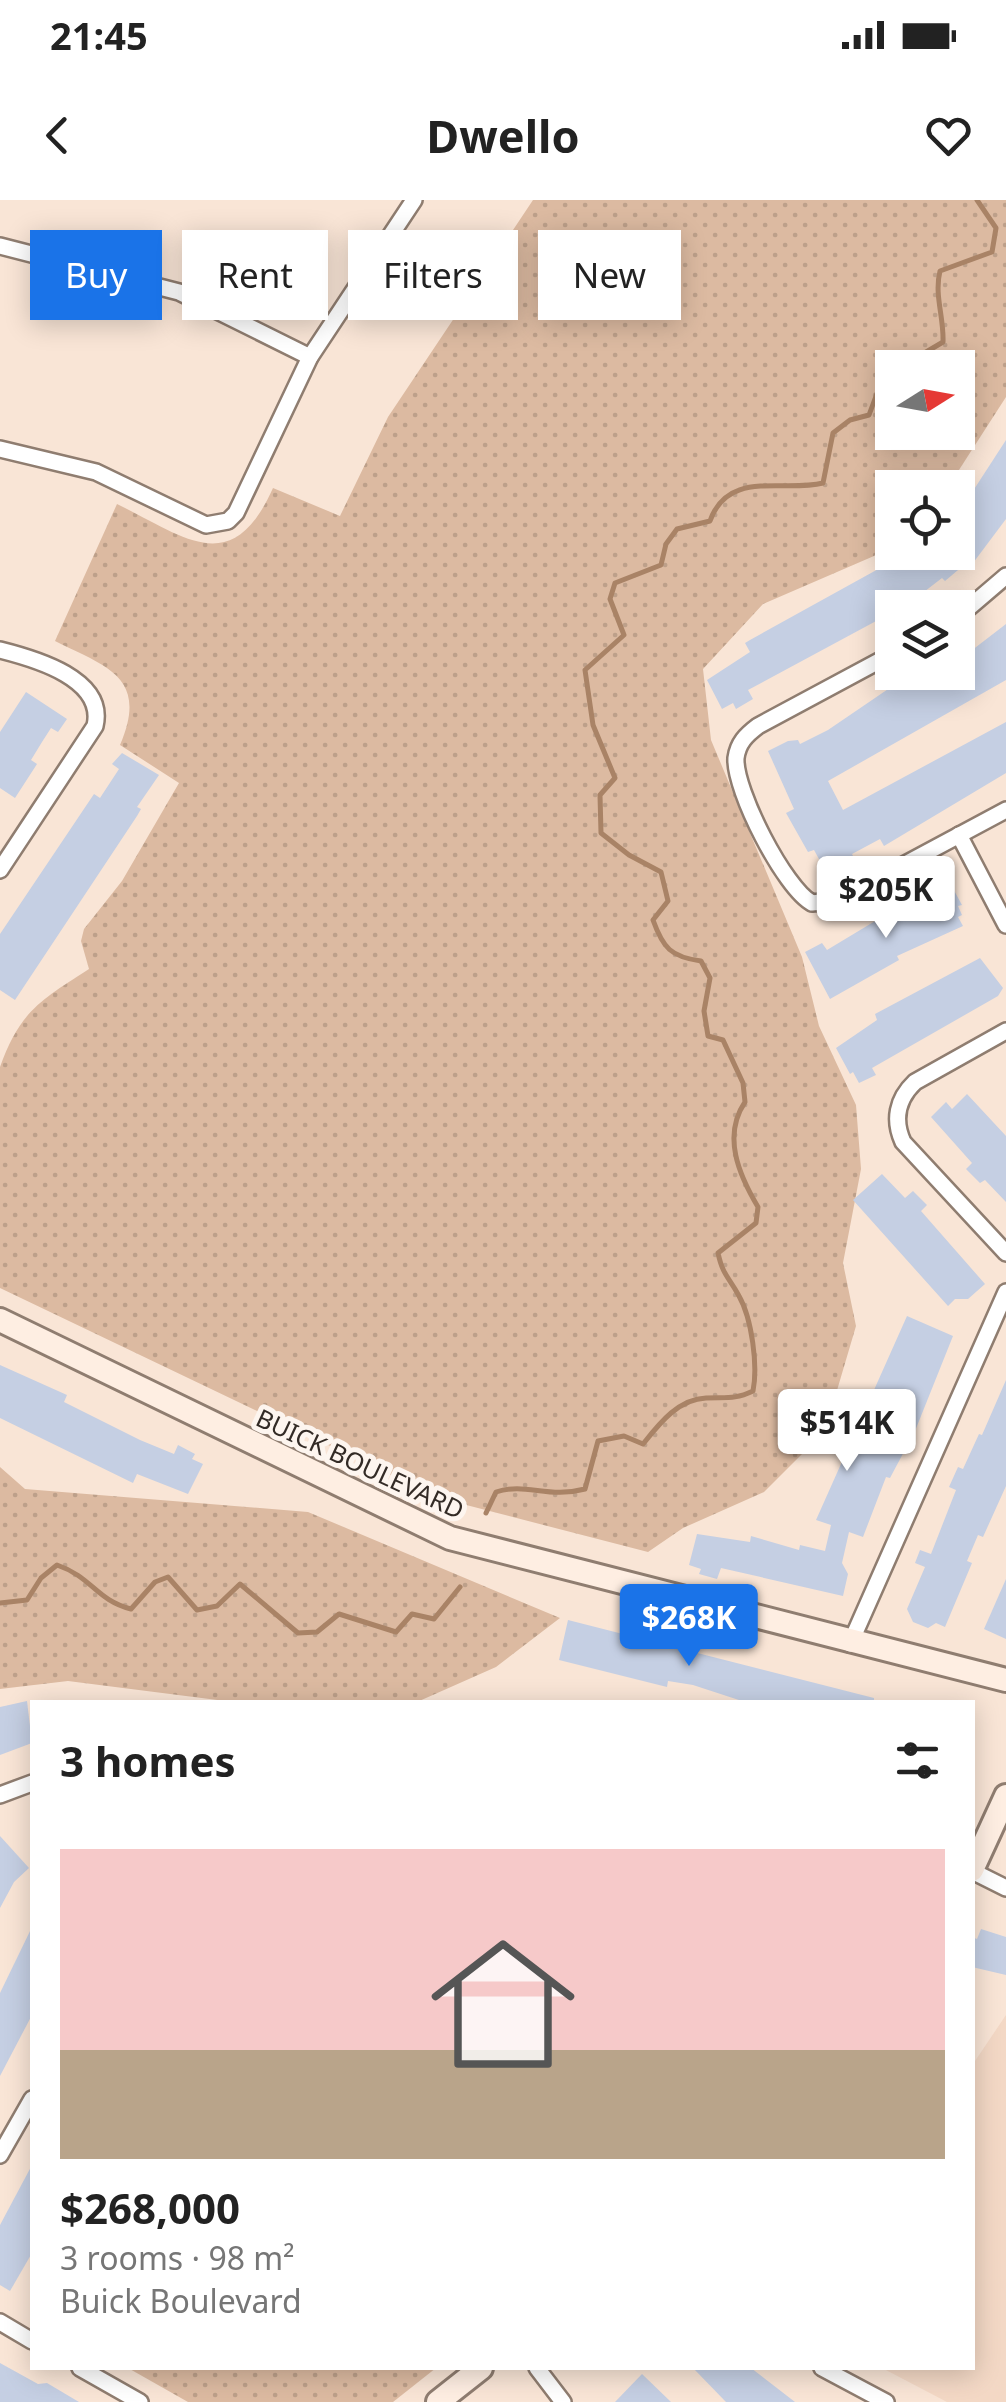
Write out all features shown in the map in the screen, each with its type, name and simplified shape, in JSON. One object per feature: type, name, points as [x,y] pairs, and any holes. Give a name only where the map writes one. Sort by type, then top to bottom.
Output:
[{"type":"street","points":[[0,449],[96,472],[206,525],[217,525],[236,513],[310,357],[414,200]]},
{"type":"street","points":[[0,246],[179,292],[310,357]]},
{"type":"street","points":[[975,602],[1006,576]]},
{"type":"street","points":[[0,650],[24,656],[83,684],[91,693],[98,715],[95,726],[0,870]]},
{"type":"street","points":[[875,663],[744,736],[736,754],[742,792],[791,886],[812,903],[838,900],[1006,810]]},
{"type":"street","points":[[959,835],[1006,925]]},
{"type":"street","points":[[1006,1030],[915,1082],[905,1091],[896,1118],[903,1142],[1006,1253]]},
{"type":"street","points":[[850,1644],[1006,1292]]},
{"type":"street","name":"BUICK BOULEVARD","points":[[0,1320],[450,1538],[850,1644],[1006,1680]]},
{"type":"street","points":[[0,1796],[30,1784]]},
{"type":"street","points":[[975,1864],[1006,1796]]},
{"type":"street","points":[[975,1872],[1006,1888]]},
{"type":"street","points":[[0,2155],[30,2102]]},
{"type":"street","points":[[0,2322],[30,2340]]},
{"type":"street","points":[[89,2370],[140,2402]]},
{"type":"street","points":[[438,2402],[478,2370]]},
{"type":"street","points":[[539,2370],[562,2402]]},
{"type":"street","points":[[826,2370],[886,2402]]},
{"type":"shaded area","points":[[533,200],[1006,200],[1006,397],[975,445],[975,350],[875,350],[875,450],[972,450],[959,470],[875,470],[875,555],[763,604],[703,669],[711,740],[802,957],[819,1026],[856,1105],[861,1169],[843,1263],[856,1326],[825,1431],[764,1492],[683,1528],[648,1552],[439,1498],[0,1288],[0,1067],[24,1020],[89,969],[81,941],[84,929],[122,881],[179,783],[120,745],[129,704],[118,677],[55,641],[117,504],[185,538],[205,543],[224,542],[241,534],[273,488],[340,516],[388,417],[453,320],[518,320],[518,230],[513,230]]},
{"type":"shaded area","points":[[0,1467],[25,1489],[308,1512],[560,1618],[496,1667],[422,1700],[217,1700],[68,1681],[0,1689]]},
{"type":"shaded area","points":[[1006,2015],[1006,2402],[947,2402],[886,2370],[975,2370],[975,2061]]},
{"type":"shaded area","points":[[132,2370],[433,2370],[393,2402],[188,2402]]},
{"type":"building","points":[[1006,440],[1006,519],[975,560],[975,488]]},
{"type":"building","points":[[877,570],[958,570],[926,590],[875,590],[875,622],[748,690],[753,699],[736,709],[733,703],[722,709],[707,680],[750,652],[745,643]]},
{"type":"building","points":[[1006,624],[1006,680],[828,781],[843,810],[1006,722],[1006,773],[884,846],[880,839],[852,854],[856,862],[841,870],[839,865],[824,868],[814,850],[808,852],[786,813],[794,809],[768,751],[788,741],[798,740],[800,744],[828,730],[887,690],[975,690],[975,648]]},
{"type":"building","points":[[26,692],[67,719],[58,732],[51,728],[31,760],[37,764],[15,798],[0,788],[0,732]]},
{"type":"building","points":[[122,753],[159,775],[137,807],[141,809],[137,816],[15,1000],[0,990],[0,934],[94,794],[100,798],[119,769],[112,764]]},
{"type":"building","points":[[951,885],[962,905],[958,906],[962,915],[958,917],[963,926],[897,956],[899,960],[830,999],[805,952],[822,943],[827,950],[920,894],[924,899]]},
{"type":"building","points":[[980,958],[1003,988],[998,996],[872,1068],[876,1075],[859,1083],[853,1072],[850,1074],[836,1048],[877,1020],[875,1014]]},
{"type":"building","points":[[967,1094],[1006,1136],[1006,1202],[985,1180],[980,1183],[966,1169],[972,1163],[931,1117],[946,1102],[952,1109]]},
{"type":"building","points":[[882,1174],[905,1198],[913,1191],[927,1205],[921,1211],[985,1284],[968,1299],[955,1299],[948,1306],[853,1200]]},
{"type":"building","points":[[907,1316],[953,1336],[915,1431],[890,1478],[886,1477],[863,1537],[849,1532],[842,1563],[848,1574],[843,1596],[721,1568],[717,1579],[699,1574],[701,1569],[689,1565],[697,1534],[750,1542],[751,1536],[799,1550],[800,1545],[825,1551],[831,1525],[816,1520]]},
{"type":"building","points":[[0,1365],[67,1395],[64,1402],[140,1440],[174,1454],[178,1445],[195,1454],[192,1459],[203,1464],[188,1494],[137,1474],[133,1483],[0,1418]]},
{"type":"building","points":[[1006,1380],[1006,1486],[983,1537],[978,1535],[967,1561],[972,1563],[945,1627],[936,1623],[928,1628],[913,1622],[907,1609],[925,1567],[915,1563],[920,1550],[931,1554],[956,1490],[949,1487],[958,1467],[963,1469],[979,1434],[982,1435]]},
{"type":"building","points":[[1006,1579],[1006,1639],[984,1629]]},
{"type":"building","points":[[568,1620],[874,1700],[739,1700],[693,1685],[668,1681],[667,1687],[559,1660]]},
{"type":"building","points":[[27,1701],[30,1744],[0,1755],[0,1707]]},
{"type":"building","points":[[0,1836],[29,1868],[14,1882],[0,1908]]},
{"type":"building","points":[[981,1929],[1006,1937],[1006,1975],[975,1968]]},
{"type":"building","points":[[30,1931],[30,2019],[0,2076],[0,1993]]},
{"type":"building","points":[[30,2169],[30,2256],[10,2291],[0,2285],[0,2225]]},
{"type":"building","points":[[0,2363],[38,2384],[47,2383],[79,2402],[0,2402]]},
{"type":"building","points":[[695,2370],[754,2370],[795,2402],[726,2402]]},
{"type":"building","points":[[642,2374],[671,2402],[615,2402]]},
{"type":"waterway","points":[[929,350],[943,342],[940,271],[992,252],[996,228],[977,200]]},
{"type":"waterway","points":[[486,1513],[496,1492],[507,1489],[585,1489],[598,1441],[624,1436],[643,1444],[670,1414],[687,1403],[753,1391],[754,1356],[747,1317],[718,1253],[756,1223],[758,1207],[739,1169],[734,1142],[738,1115],[745,1102],[743,1083],[723,1040],[708,1036],[704,1011],[710,978],[701,961],[675,954],[653,920],[668,901],[661,872],[629,855],[601,833],[600,795],[615,778],[593,725],[585,670],[624,635],[610,599],[615,583],[661,565],[666,544],[677,529],[710,521],[718,505],[730,495],[758,486],[823,483],[833,433],[850,420],[869,415],[875,399]]},
{"type":"waterway","points":[[0,1603],[27,1600],[41,1578],[57,1565],[131,1609],[155,1582],[168,1577],[197,1610],[217,1606],[240,1584],[298,1633],[317,1632],[339,1614],[396,1632],[412,1614],[434,1619],[460,1587]]}]
